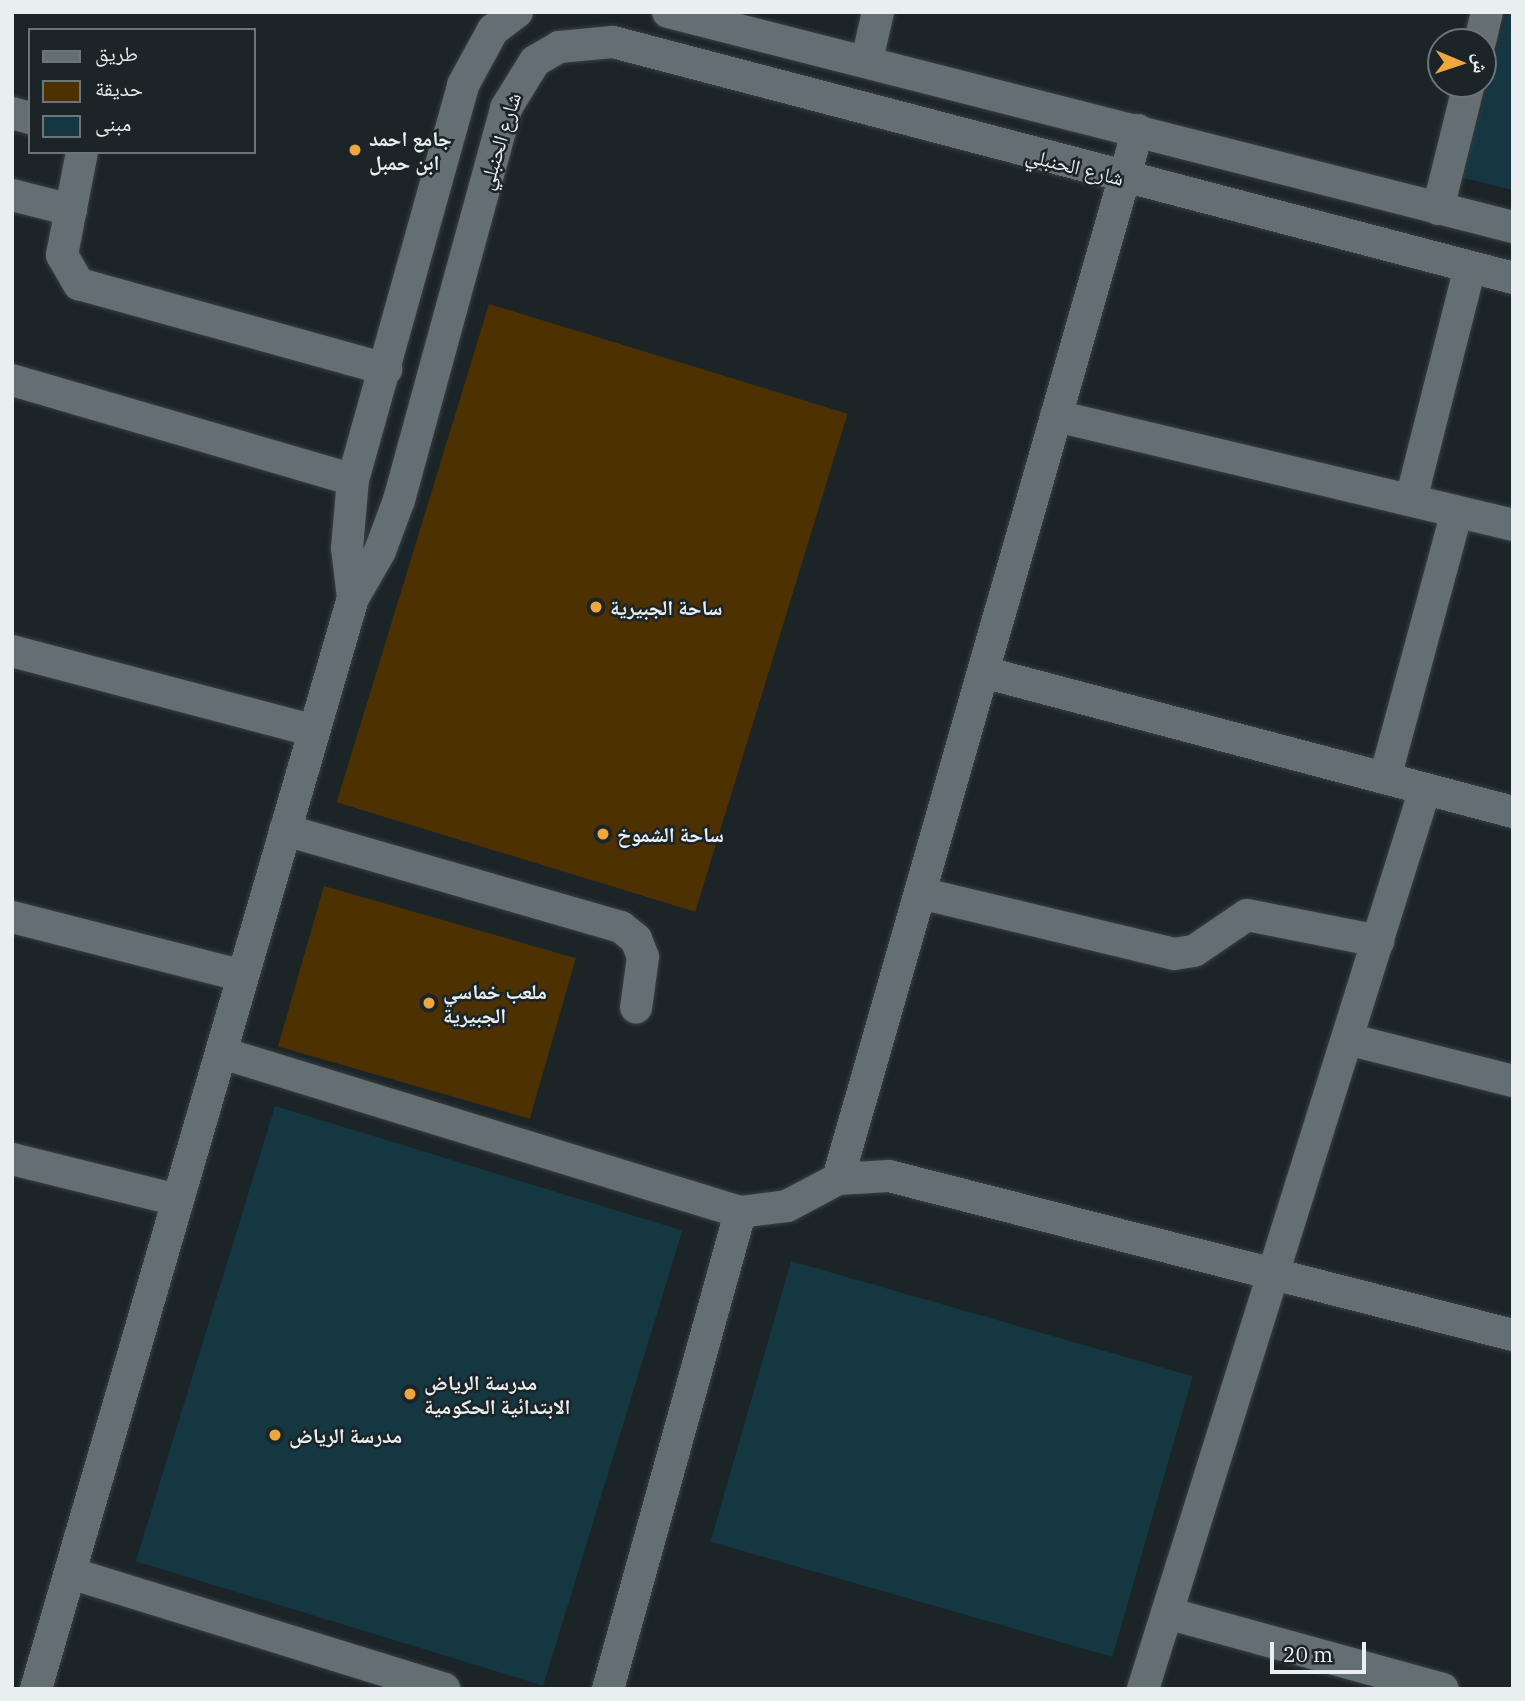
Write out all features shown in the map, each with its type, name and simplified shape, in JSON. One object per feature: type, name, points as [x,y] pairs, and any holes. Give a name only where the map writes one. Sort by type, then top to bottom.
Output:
[{"type":"street","points":[[36,1689],[353,598],[346,548],[353,480],[463,85],[493,30],[519,12],[535,61]]},
{"type":"street","points":[[668,12],[977,87],[1513,228]]},
{"type":"street","points":[[866,60],[878,12]]},
{"type":"street","name":"شارع الحنبلي","points":[[353,598],[390,526],[506,108],[535,61],[559,47],[613,42],[965,138],[1513,278]]},
{"type":"street","points":[[965,138],[977,87]]},
{"type":"street","points":[[1438,209],[1466,98]]},
{"type":"street","points":[[838,1179],[1138,130]]},
{"type":"street","points":[[82,154],[62,255],[79,284],[386,369]]},
{"type":"street","points":[[12,195],[71,210]]},
{"type":"street","points":[[1410,500],[1470,267]]},
{"type":"street","points":[[400,316],[446,327]]},
{"type":"street","points":[[12,380],[353,480]]},
{"type":"street","points":[[1056,416],[1513,525]]},
{"type":"street","points":[[1385,778],[1458,512]]},
{"type":"street","points":[[12,651],[314,731]]},
{"type":"street","points":[[983,671],[1513,812]]},
{"type":"street","points":[[1143,1689],[1425,789]]},
{"type":"street","points":[[285,830],[621,927],[636,939],[643,957],[636,1007]]},
{"type":"street","points":[[920,893],[1174,954],[1194,950],[1247,915],[1378,942]]},
{"type":"street","points":[[12,917],[243,976]]},
{"type":"street","points":[[1347,1039],[1513,1081]]},
{"type":"street","points":[[222,1053],[740,1212],[787,1206],[838,1179],[889,1177],[1274,1271],[1513,1335]]},
{"type":"street","points":[[12,1159],[178,1200]]},
{"type":"street","points":[[608,1689],[740,1212]]},
{"type":"street","points":[[70,1573],[439,1688]]},
{"type":"street","points":[[1167,1613],[1443,1689]]},
{"type":"green space","name":"ساحة الجبيرية","points":[[489,304],[848,414],[695,912],[337,802]]},
{"type":"green space","name":"ملعب خماسي الجبيرية","points":[[324,886],[576,958],[530,1119],[278,1047]]},
{"type":"building","points":[[1507,12],[1513,12],[1513,190],[1463,178],[1484,98],[1497,98],[1497,50]]},
{"type":"building","name":"مدرسة الرياض الابتدائية الحكومية","points":[[275,1106],[682,1231],[543,1686],[136,1561]]},
{"type":"building","points":[[791,1261],[1193,1376],[1112,1657],[711,1542]]},
{"type":"place","name":"جامع احمد ابن حمبل","points":[[355,150]]},
{"type":"place","name":"ساحة الجبيرية","points":[[596,607]]},
{"type":"place","name":"ساحة الشموخ","points":[[603,834]]},
{"type":"place","name":"ملعب خماسي الجبيرية","points":[[429,1003]]},
{"type":"place","name":"مدرسة الرياض الابتدائية الحكومية","points":[[410,1394]]},
{"type":"place","name":"مدرسة الرياض","points":[[275,1435]]}]
